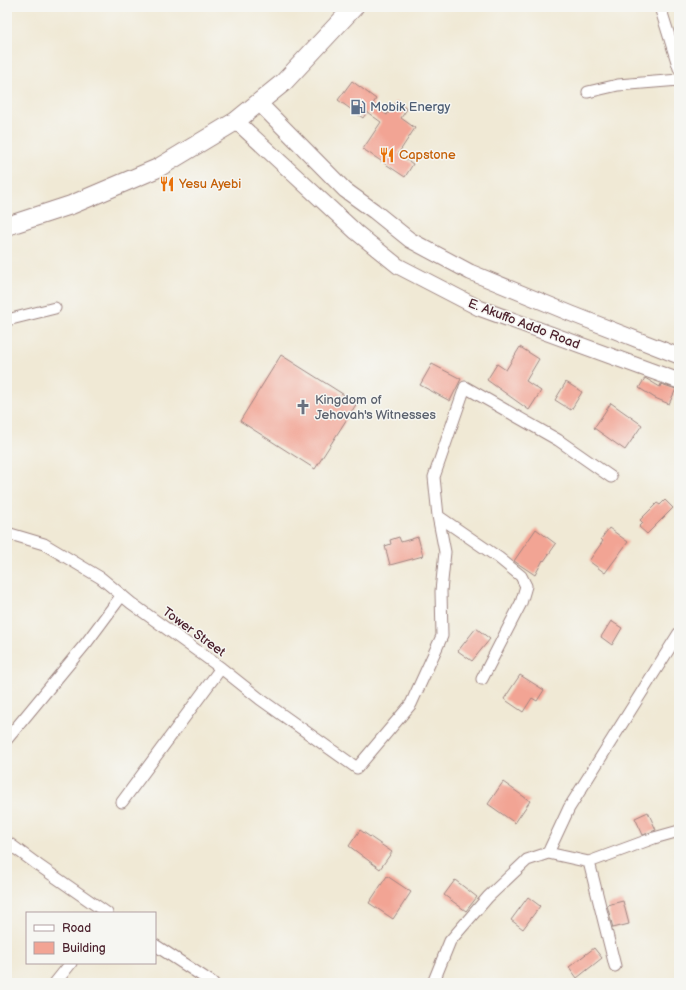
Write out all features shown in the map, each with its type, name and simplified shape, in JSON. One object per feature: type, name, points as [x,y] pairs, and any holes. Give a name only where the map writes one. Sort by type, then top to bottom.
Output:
[{"type":"highway","points":[[7,226],[71,206],[158,168],[236,121],[284,82],[354,7]]},
{"type":"main road","name":"E. Akuffo Addo Road","points":[[259,103],[345,190],[410,240],[470,272],[679,356]]},
{"type":"main road","name":"E. Akuffo Addo Road","points":[[236,121],[356,232],[398,266],[478,308],[679,381]]},
{"type":"street","points":[[660,7],[678,64]]},
{"type":"street","points":[[588,92],[618,85],[679,80]]},
{"type":"street","points":[[7,320],[55,308]]},
{"type":"street","points":[[482,679],[521,603],[526,586],[521,576],[499,558],[438,516],[434,478],[465,386],[558,440],[611,477]]},
{"type":"street","name":"Tower Street","points":[[7,533],[44,544],[100,578],[131,604],[220,668],[260,700],[357,768],[411,704],[442,636],[441,591],[444,552],[438,516]]},
{"type":"street","points":[[7,739],[87,642],[122,595]]},
{"type":"street","points":[[548,852],[569,808],[679,633]]},
{"type":"street","points":[[122,802],[220,668]]},
{"type":"street","points":[[433,983],[450,941],[483,903],[527,860],[548,852],[589,862],[654,838],[679,831]]},
{"type":"street","points":[[7,842],[106,912]]},
{"type":"street","points":[[589,862],[615,966]]},
{"type":"street","points":[[156,946],[213,983]]},
{"type":"street","points":[[55,983],[71,964]]},
{"type":"building","points":[[352,81],[376,99],[373,104],[387,115],[396,102],[407,109],[401,118],[415,128],[398,154],[413,164],[405,177],[363,149],[381,122],[367,112],[363,118],[338,100]]},
{"type":"building","points":[[520,347],[539,359],[526,381],[541,391],[529,410],[487,380],[497,364],[506,370]]},
{"type":"building","points":[[281,355],[357,403],[315,469],[240,421]]},
{"type":"building","points":[[432,364],[461,379],[450,401],[420,385]]},
{"type":"building","points":[[645,378],[660,387],[661,384],[676,389],[669,404],[655,398],[639,388]]},
{"type":"building","points":[[566,382],[582,392],[571,410],[555,400]]},
{"type":"building","points":[[611,403],[642,425],[625,450],[594,428]]},
{"type":"building","points":[[665,500],[673,508],[647,534],[639,527],[643,523],[640,520],[657,503],[660,505]]},
{"type":"building","points":[[609,528],[628,542],[605,573],[589,561],[603,541],[601,539]]},
{"type":"building","points":[[536,529],[556,544],[544,561],[543,560],[535,575],[514,561]]},
{"type":"building","points":[[399,537],[401,542],[418,537],[423,556],[390,565],[385,546],[391,544],[390,540]]},
{"type":"building","points":[[611,621],[622,628],[612,645],[601,637]]},
{"type":"building","points":[[476,628],[490,639],[472,661],[458,651]]},
{"type":"building","points":[[520,675],[544,690],[537,701],[532,698],[523,712],[504,699]]},
{"type":"building","points":[[503,782],[530,801],[515,823],[488,804]]},
{"type":"building","points":[[648,812],[656,830],[643,835],[635,818]]},
{"type":"building","points":[[360,830],[392,852],[380,869],[349,846]]},
{"type":"building","points":[[387,876],[411,892],[393,919],[369,903]]},
{"type":"building","points":[[455,880],[477,897],[466,911],[444,895]]},
{"type":"building","points":[[528,897],[540,906],[523,929],[511,920]]},
{"type":"building","points":[[623,901],[629,924],[613,928],[607,905]]},
{"type":"building","points":[[594,948],[602,958],[577,978],[569,967]]},
{"type":"place","name":"Mobik Energy","points":[[358,107]]},
{"type":"place","name":"Capstone","points":[[387,155]]},
{"type":"place","name":"Yesu Ayebi","points":[[167,184]]},
{"type":"place","name":"Kingdom of Jehovah's Witnesses","points":[[303,407]]}]
